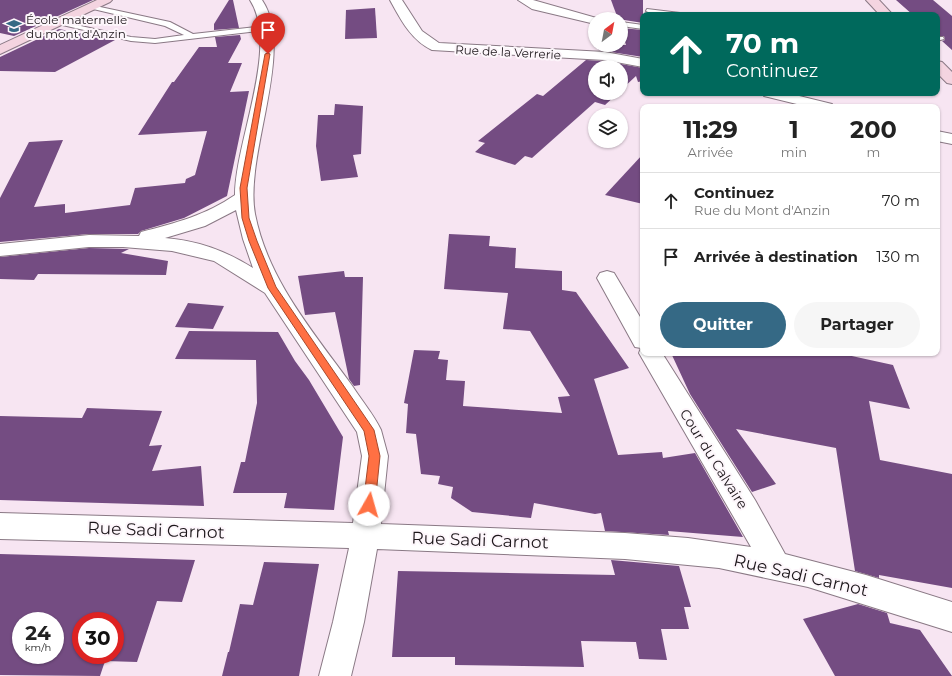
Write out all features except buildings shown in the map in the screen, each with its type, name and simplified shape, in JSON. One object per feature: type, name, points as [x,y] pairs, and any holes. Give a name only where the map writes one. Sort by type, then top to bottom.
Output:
[{"type":"street","points":[[0,50],[106,0]]},
{"type":"street","points":[[256,0],[262,9],[268,44],[267,62],[244,188],[248,228],[272,288],[369,430],[375,456],[365,536],[348,627],[335,676]]},
{"type":"street","name":"Rue de la Verrerie","points":[[396,0],[419,36],[425,42],[438,47],[588,51]]},
{"type":"street","points":[[524,0],[536,6],[588,18]]},
{"type":"street","points":[[872,0],[884,12]]},
{"type":"street","name":"Rue de la Verrerie","points":[[607,52],[640,62]]},
{"type":"street","points":[[940,68],[952,80]]},
{"type":"street","points":[[781,96],[815,104]]},
{"type":"street","points":[[940,125],[952,126]]},
{"type":"street","points":[[940,137],[952,139]]},
{"type":"street","points":[[0,250],[82,242],[123,240],[157,234],[200,222],[222,212],[244,197]]},
{"type":"street","points":[[123,240],[165,244],[206,252],[236,265],[272,288]]},
{"type":"street","points":[[607,278],[640,335]]},
{"type":"street","name":"Cour du Calvaire","points":[[652,356],[745,509],[776,566]]},
{"type":"street","name":"Rue Sadi Carnot","points":[[0,526],[365,536],[633,547],[721,556],[776,566],[862,588],[952,617]]},
{"type":"lane","points":[[91,7],[167,24],[193,37]]},
{"type":"lane","points":[[650,11],[658,12]]},
{"type":"lane","points":[[58,23],[142,40],[155,41],[266,28]]},
{"type":"lane","points":[[628,25],[640,27]]},
{"type":"place","name":"École maternelle du mont d'Anzin","points":[[14,26]]},
{"type":"route","points":[[268,54],[244,188],[244,207],[248,228],[272,288],[369,430],[375,456],[369,505]]}]
